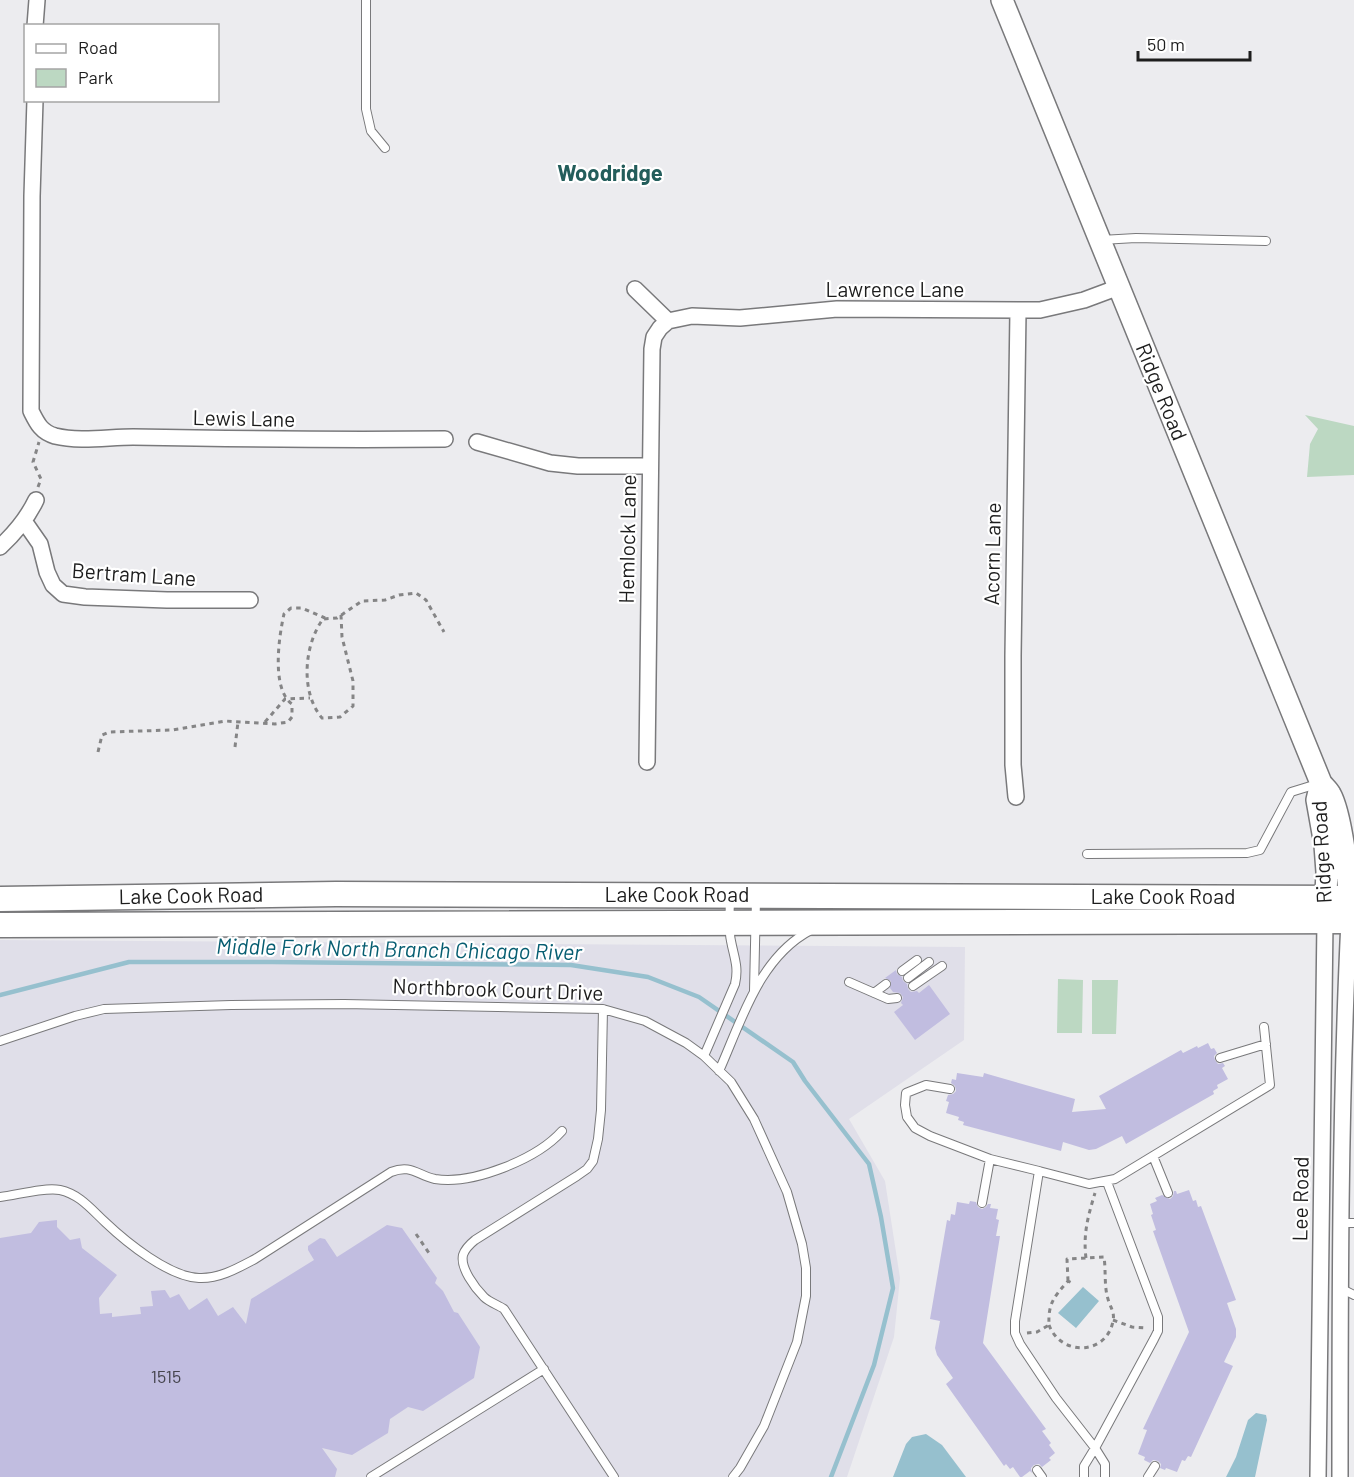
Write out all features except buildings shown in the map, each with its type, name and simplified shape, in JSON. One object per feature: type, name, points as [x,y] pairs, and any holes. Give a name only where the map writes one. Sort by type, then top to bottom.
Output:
[{"type":"main road","name":"Lake Cook Road","points":[[0,899],[336,894],[756,895],[1325,910]]},
{"type":"main road","name":"Lake Cook Road","points":[[0,925],[830,922],[1352,910]]},
{"type":"street","points":[[35,24],[37,0]]},
{"type":"street","name":"Ridge Road","points":[[1002,0],[1321,783],[1331,795],[1341,832],[1352,910]]},
{"type":"street","points":[[35,102],[31,411],[38,426],[44,430]]},
{"type":"street","name":"Lawrence Lane","points":[[668,321],[692,316],[740,318],[837,309],[1040,310],[1084,300],[1119,287]]},
{"type":"street","points":[[635,289],[668,321]]},
{"type":"street","name":"Acorn Lane","points":[[1016,797],[1013,765],[1018,311]]},
{"type":"street","name":"Hemlock Lane","points":[[647,762],[652,349],[654,337],[668,321]]},
{"type":"street","name":"Lewis Lane","points":[[44,430],[69,439],[134,437],[302,440],[445,439]]},
{"type":"street","points":[[477,442],[550,463],[578,466],[650,466]]},
{"type":"street","points":[[0,547],[24,521],[36,500]]},
{"type":"street","name":"Bertram Lane","points":[[24,521],[40,544],[53,585],[63,594],[167,600],[250,600]]},
{"type":"street","name":"Ridge Road","points":[[1321,783],[1317,801],[1325,845],[1325,910]]},
{"type":"street","name":"Lee Road","points":[[1318,1477],[1325,910]]},
{"type":"street","name":"Lee Road","points":[[1340,1477],[1347,1291],[1344,1026],[1352,910]]},
{"type":"lane","points":[[366,0],[366,109],[372,131],[385,148]]},
{"type":"lane","points":[[1100,240],[1136,238],[1266,241]]},
{"type":"lane","points":[[1087,854],[1247,853],[1260,850],[1291,792],[1321,783]]},
{"type":"lane","points":[[704,1056],[735,984],[737,963],[730,941],[729,895]]},
{"type":"lane","points":[[754,993],[756,895]]},
{"type":"lane","points":[[719,1071],[754,993],[772,964],[804,933],[830,922]]},
{"type":"lane","points":[[917,960],[905,975],[929,962]]},
{"type":"lane","points":[[914,986],[942,966]]},
{"type":"lane","points":[[849,982],[882,997],[892,1000],[897,998]]},
{"type":"lane","points":[[874,993],[889,987],[882,997]]},
{"type":"lane","name":"Northbrook Court Drive","points":[[0,1041],[75,1016],[104,1009],[352,1004],[603,1009],[645,1021],[686,1043],[732,1082],[741,1096],[766,1144],[787,1192],[802,1244],[806,1268],[803,1318],[794,1349],[764,1426],[733,1477]]},
{"type":"lane","points":[[603,1009],[601,1110],[598,1139],[592,1161],[587,1169],[577,1176],[475,1240],[464,1254],[464,1266],[483,1296],[504,1309],[614,1477]]},
{"type":"lane","points":[[950,1089],[926,1085],[906,1093],[907,1117],[915,1128],[990,1159],[1089,1184],[1103,1182],[1115,1179],[1270,1086],[1264,1027]]},
{"type":"lane","points":[[1220,1058],[1266,1044]]},
{"type":"lane","points":[[0,1197],[51,1190],[67,1193],[84,1202],[114,1230],[169,1269],[188,1277],[209,1278],[232,1271],[255,1259],[400,1168],[410,1169],[437,1179],[468,1179],[522,1159],[554,1140],[562,1131]]},
{"type":"lane","points":[[1153,1156],[1168,1193]]},
{"type":"lane","points":[[982,1203],[990,1159]]},
{"type":"lane","points":[[1039,1171],[1015,1321],[1016,1335],[1056,1398],[1095,1448],[1105,1464],[1105,1477]]},
{"type":"lane","points":[[1084,1477],[1084,1466],[1158,1329],[1158,1317],[1103,1182]]},
{"type":"lane","points":[[371,1477],[544,1369]]},
{"type":"lane","points":[[1148,1477],[1155,1466]]},
{"type":"path","points":[[36,500],[41,478],[33,462],[44,430]]},
{"type":"path","points":[[341,615],[342,637],[353,681],[353,706],[340,717],[322,718],[316,711],[308,689],[310,647],[316,629],[323,619],[341,615],[362,601],[385,600],[416,593],[426,600],[444,632]]},
{"type":"path","points":[[98,752],[102,735],[109,732],[172,730],[213,722],[288,722],[292,717],[292,704],[285,699],[279,673],[284,614],[291,608],[302,608],[327,619]]},
{"type":"path","points":[[265,722],[285,699],[311,698]]},
{"type":"path","points":[[235,747],[238,722]]},
{"type":"path","points":[[1086,1258],[1086,1222],[1103,1182]]},
{"type":"path","points":[[416,1234],[431,1256]]},
{"type":"path","points":[[1104,1257],[1108,1299],[1113,1312],[1113,1320],[1109,1333],[1100,1342],[1087,1348],[1071,1347],[1059,1341],[1052,1333],[1048,1311],[1052,1299],[1070,1282],[1067,1259],[1086,1258],[1104,1257]]},
{"type":"path","points":[[1113,1320],[1132,1326],[1158,1329]]},
{"type":"path","points":[[1016,1335],[1037,1332],[1049,1325]]},
{"type":"shaded area","points":[[0,940],[965,947],[964,1040],[849,1119],[885,1181],[900,1278],[894,1337],[847,1477],[0,1477]]},
{"type":"green space","points":[[1305,415],[1354,426],[1354,475],[1307,477],[1310,444],[1318,429]]},
{"type":"green space","points":[[1058,979],[1083,980],[1082,1033],[1057,1033]]},
{"type":"green space","points":[[1092,980],[1118,980],[1116,1034],[1092,1034]]},
{"type":"water","points":[[1083,1287],[1099,1301],[1076,1328],[1058,1313]]},
{"type":"water","points":[[1256,1413],[1266,1415],[1267,1420],[1255,1477],[1226,1477],[1236,1457],[1248,1420]]},
{"type":"water","points":[[926,1434],[942,1445],[966,1477],[893,1477],[906,1444],[912,1437]]},
{"type":"waterway","name":"Middle Fork North Branch Chicago River","points":[[0,995],[129,962],[272,962],[571,965],[648,977],[699,997],[793,1062],[869,1164],[893,1288],[874,1365],[831,1477]]},
{"type":"district","name":"Woodridge","points":[[610,173]]}]
